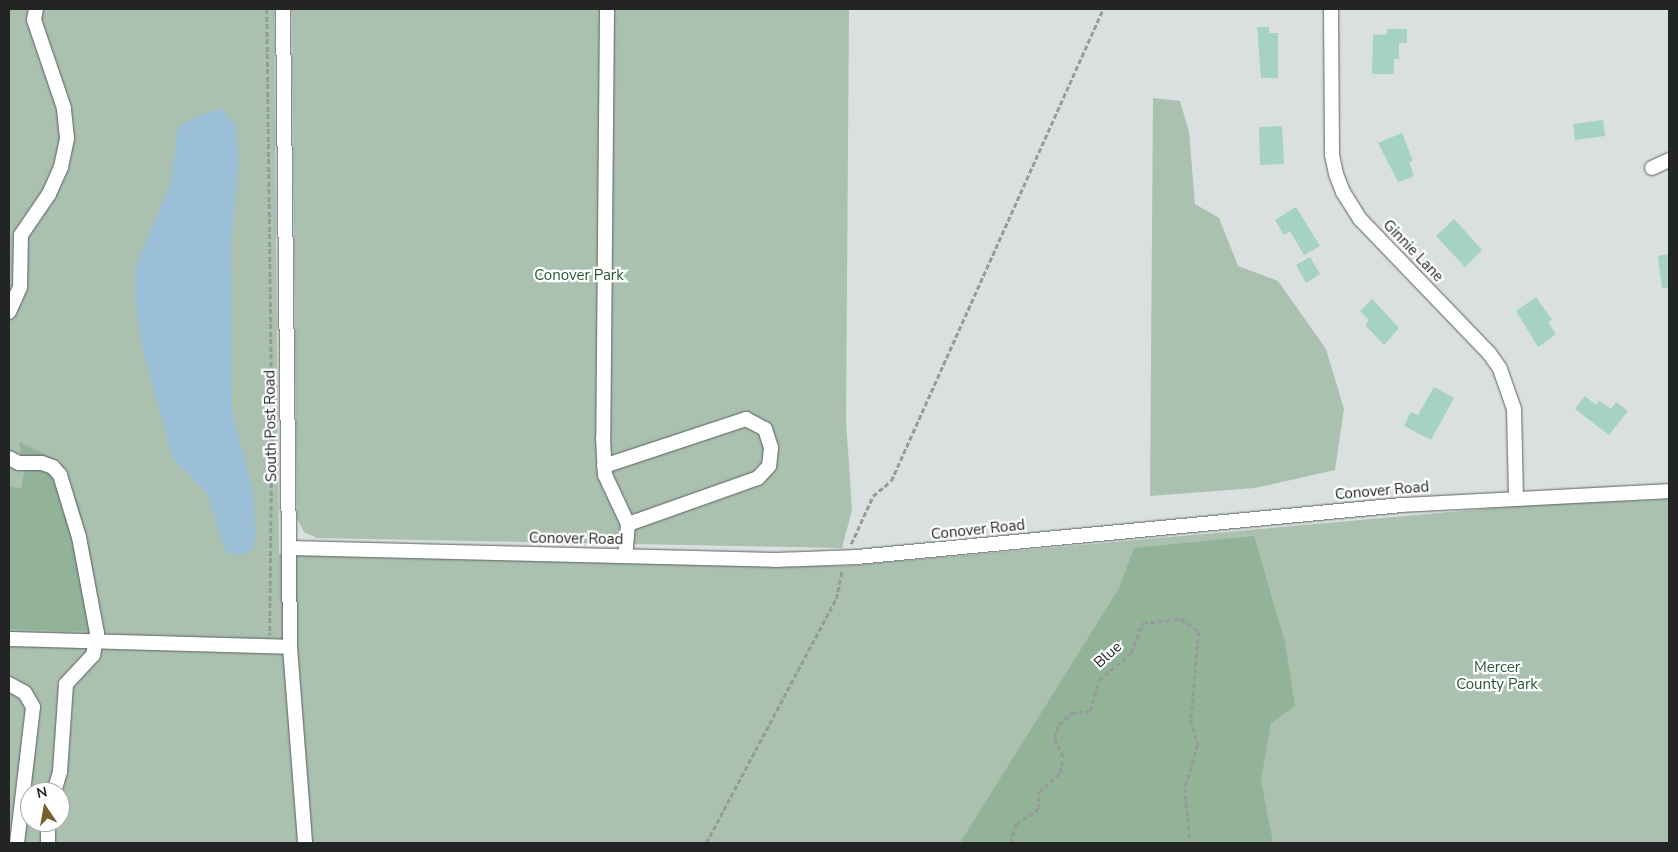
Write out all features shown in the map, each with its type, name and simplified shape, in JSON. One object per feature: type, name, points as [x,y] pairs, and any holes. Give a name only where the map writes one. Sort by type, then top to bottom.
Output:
[{"type":"street","points":[[9,312],[20,287],[21,235],[48,194],[61,167],[67,138],[64,108],[34,20],[36,9]]},
{"type":"street","name":"South Post Road","points":[[283,9],[290,647],[304,843]]},
{"type":"street","points":[[607,9],[604,466],[605,475],[628,524],[625,556]]},
{"type":"street","name":"Ginnie Lane","points":[[1331,9],[1332,155],[1343,192],[1360,219],[1489,354],[1500,369],[1514,409],[1516,498]]},
{"type":"street","points":[[1652,168],[1669,160]]},
{"type":"street","points":[[604,466],[746,419],[765,429],[771,448],[769,466],[758,478],[628,524]]},
{"type":"street","points":[[9,458],[19,463],[42,463],[53,467],[60,475],[79,537],[96,642],[93,654],[66,684],[60,772],[57,782]]},
{"type":"street","name":"Conover Road","points":[[289,548],[625,556],[845,558],[1402,505],[1669,491]]},
{"type":"street","points":[[9,639],[290,647]]},
{"type":"street","points":[[9,684],[25,693],[33,707],[17,843]]},
{"type":"path","points":[[267,9],[272,438],[268,590],[271,645]]},
{"type":"path","points":[[706,843],[836,598],[845,558],[873,496],[891,481],[1104,9]]},
{"type":"path","name":"Blue","points":[[1010,843],[1016,824],[1038,809],[1039,792],[1060,773],[1063,757],[1054,738],[1059,725],[1071,713],[1090,711],[1098,680],[1131,653],[1144,623],[1181,619],[1198,631],[1191,720],[1198,745],[1185,788],[1190,843]]},
{"type":"green space","name":"Mercer County Park","points":[[9,9],[274,9],[279,554],[845,566],[1529,505],[1669,499],[1669,843],[9,843]]},
{"type":"green space","name":"Conover Park","points":[[292,9],[849,9],[846,420],[852,510],[842,548],[317,538],[304,532],[297,519]]},
{"type":"green space","points":[[1153,98],[1180,101],[1189,132],[1195,204],[1219,218],[1238,266],[1278,281],[1326,349],[1344,409],[1335,470],[1255,488],[1150,496]]},
{"type":"green space","points":[[19,442],[49,456],[77,500],[91,554],[104,632],[9,629],[9,486],[21,489],[24,472]]},
{"type":"green space","points":[[1254,536],[1285,642],[1295,706],[1271,723],[1261,780],[1273,843],[960,843],[1119,588],[1134,548]]},
{"type":"water","points":[[222,109],[235,124],[239,161],[231,243],[232,413],[253,490],[256,535],[253,549],[243,555],[229,554],[225,550],[207,493],[173,459],[143,351],[136,307],[135,267],[171,183],[178,127],[199,115]]},
{"type":"building","points":[[1257,27],[1269,27],[1269,33],[1278,33],[1278,78],[1261,78]]},
{"type":"building","points":[[1387,29],[1407,29],[1407,43],[1399,43],[1399,59],[1394,59],[1394,74],[1372,74],[1373,35],[1387,34]]},
{"type":"building","points":[[1603,120],[1605,136],[1575,140],[1573,124]]},
{"type":"building","points":[[1282,126],[1284,164],[1260,165],[1259,127]]},
{"type":"building","points":[[1402,133],[1413,161],[1409,162],[1414,176],[1398,182],[1378,143]]},
{"type":"building","points":[[1296,207],[1320,246],[1304,255],[1290,231],[1284,235],[1275,220]]},
{"type":"building","points":[[1454,219],[1482,250],[1465,267],[1436,236]]},
{"type":"building","points":[[1669,254],[1669,288],[1662,288],[1658,256]]},
{"type":"building","points":[[1310,257],[1320,274],[1306,283],[1296,265]]},
{"type":"building","points":[[1536,297],[1552,320],[1548,322],[1556,334],[1538,347],[1516,311]]},
{"type":"building","points":[[1372,299],[1399,328],[1384,345],[1365,325],[1369,320],[1360,311]]},
{"type":"building","points":[[1434,387],[1454,398],[1431,440],[1404,426],[1411,412],[1418,415]]},
{"type":"building","points":[[1585,396],[1596,405],[1599,401],[1611,409],[1616,402],[1628,411],[1609,435],[1575,409]]}]
